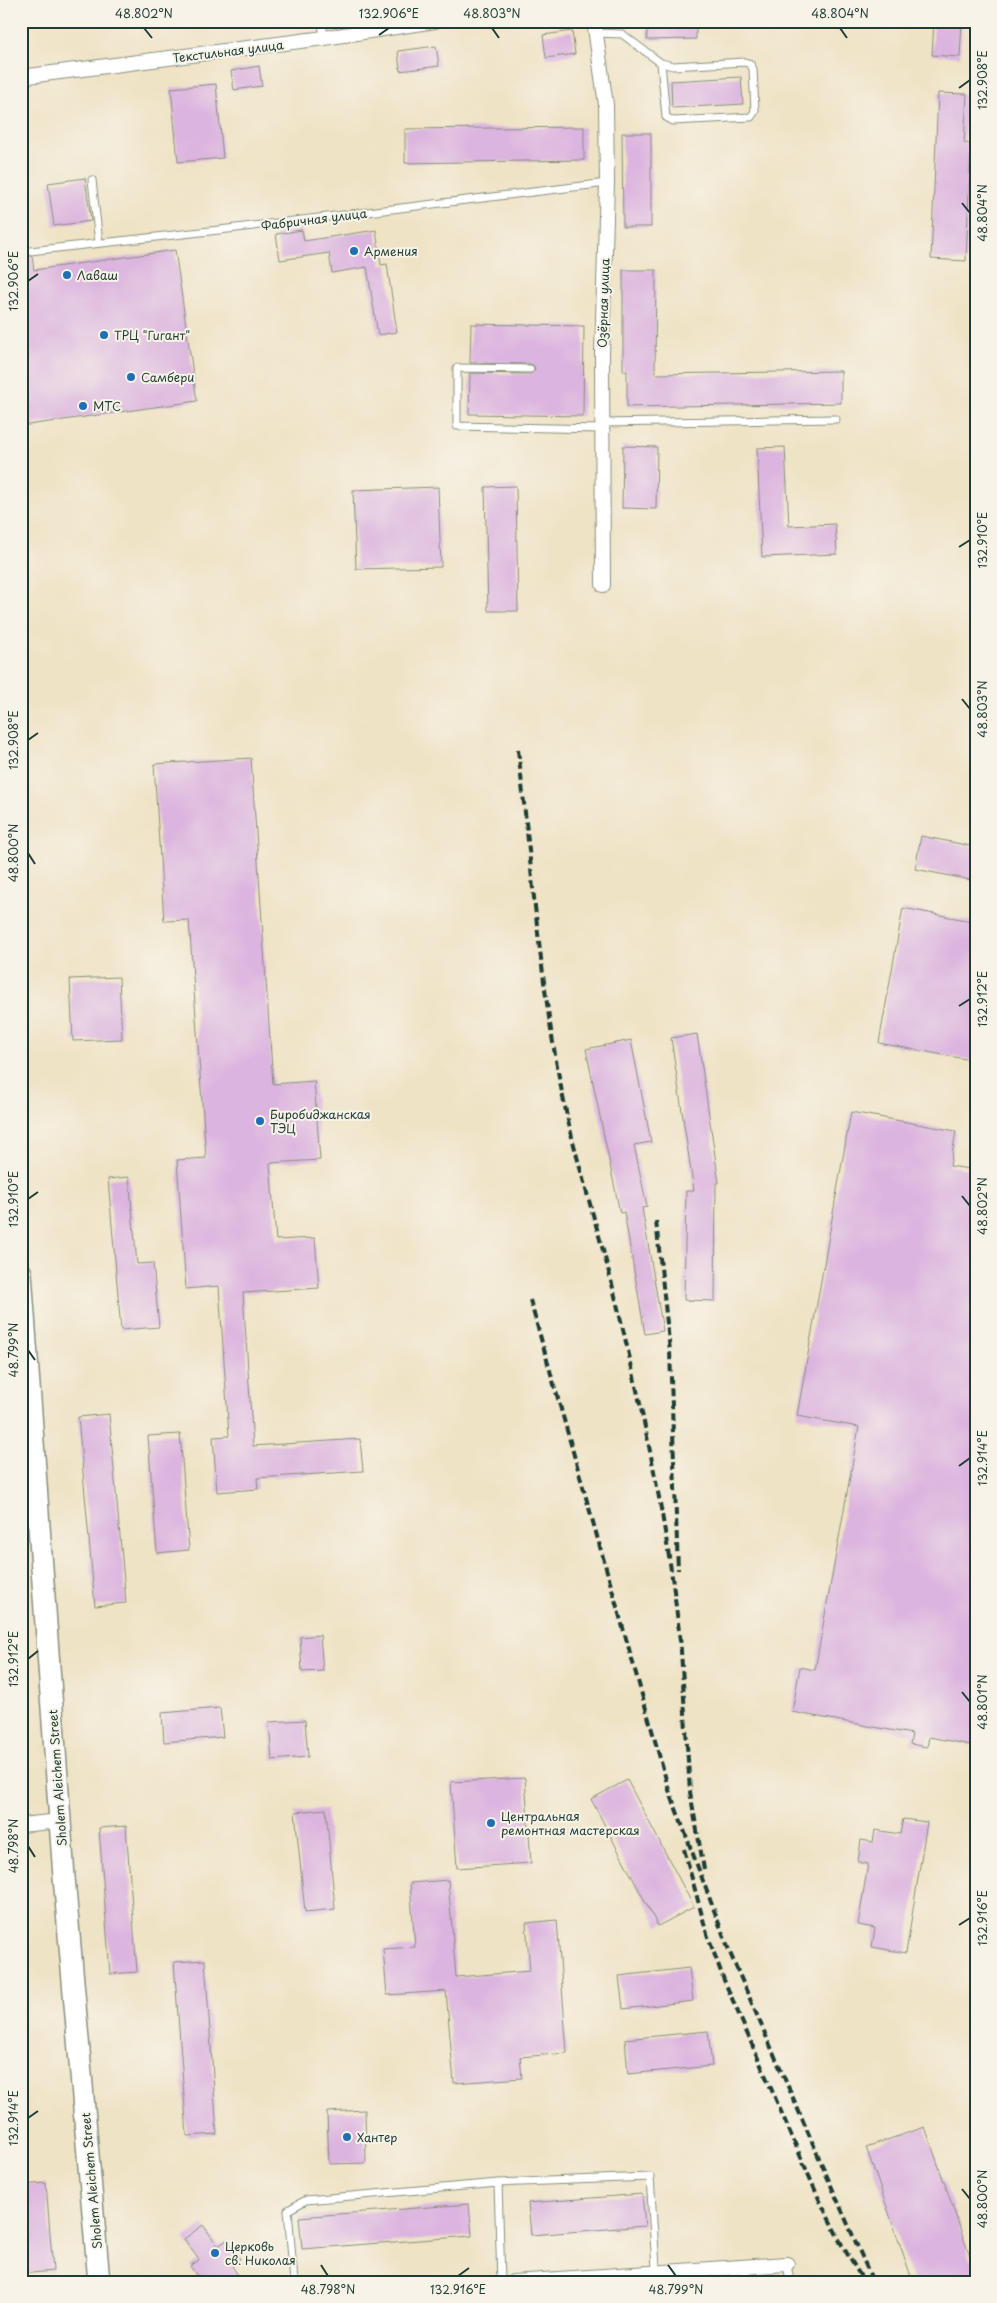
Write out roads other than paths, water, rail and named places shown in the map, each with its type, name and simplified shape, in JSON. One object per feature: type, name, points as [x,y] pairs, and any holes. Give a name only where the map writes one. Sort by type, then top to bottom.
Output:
[{"type":"main road","name":"Sholem Aleichem Street","points":[[21,1273],[60,1821],[99,2282]]},
{"type":"street","name":"Текстильная улица","points":[[21,77],[324,38],[435,21]]},
{"type":"street","name":"Озёрная улица","points":[[595,27],[606,105],[607,183],[602,354],[604,585]]},
{"type":"street","points":[[21,1825],[60,1821]]},
{"type":"street","points":[[513,2282],[656,2278],[787,2264]]},
{"type":"lane","points":[[322,21],[324,38]]},
{"type":"lane","points":[[595,27],[622,34],[661,64],[672,66],[747,63],[753,70],[754,113],[748,118],[670,121],[664,115],[661,64]]},
{"type":"lane","points":[[92,180],[99,243]]},
{"type":"lane","name":"Фабричная улица","points":[[21,252],[607,183]]},
{"type":"lane","points":[[530,369],[458,368],[456,426],[602,426],[836,419]]},
{"type":"lane","points":[[294,2282],[288,2210],[306,2200],[498,2183],[650,2177],[656,2278]]},
{"type":"lane","points":[[498,2183],[501,2282]]},
{"type":"lane","points":[[787,2264],[790,2282]]},
{"type":"railway","points":[[518,750],[537,927],[556,1059],[582,1177],[616,1300],[636,1384],[662,1512],[680,1641]]},
{"type":"railway","points":[[656,1221],[670,1351],[678,1570]]},
{"type":"railway","points":[[530,1300],[669,1790],[730,1953],[873,2282]]},
{"type":"railway","points":[[680,1635],[690,1792],[704,1869]]},
{"type":"railway","points":[[684,1849],[707,1934],[724,1980],[819,2199],[842,2245],[864,2282]]},
{"type":"place","name":"Армения","points":[[354,251]]},
{"type":"place","name":"Лаваш","points":[[67,275]]},
{"type":"place","name":"ТРЦ \"Гигант\"","points":[[104,335]]},
{"type":"place","name":"Самбери","points":[[131,377]]},
{"type":"place","name":"МТС","points":[[83,406]]},
{"type":"place","name":"Биробиджанская ТЭЦ","points":[[260,1121]]},
{"type":"place","name":"Центральная ремонтная мастерская","points":[[491,1823]]},
{"type":"place","name":"Хантер","points":[[347,2137]]},
{"type":"place","name":"Церковь св. Николая","points":[[215,2253]]}]
